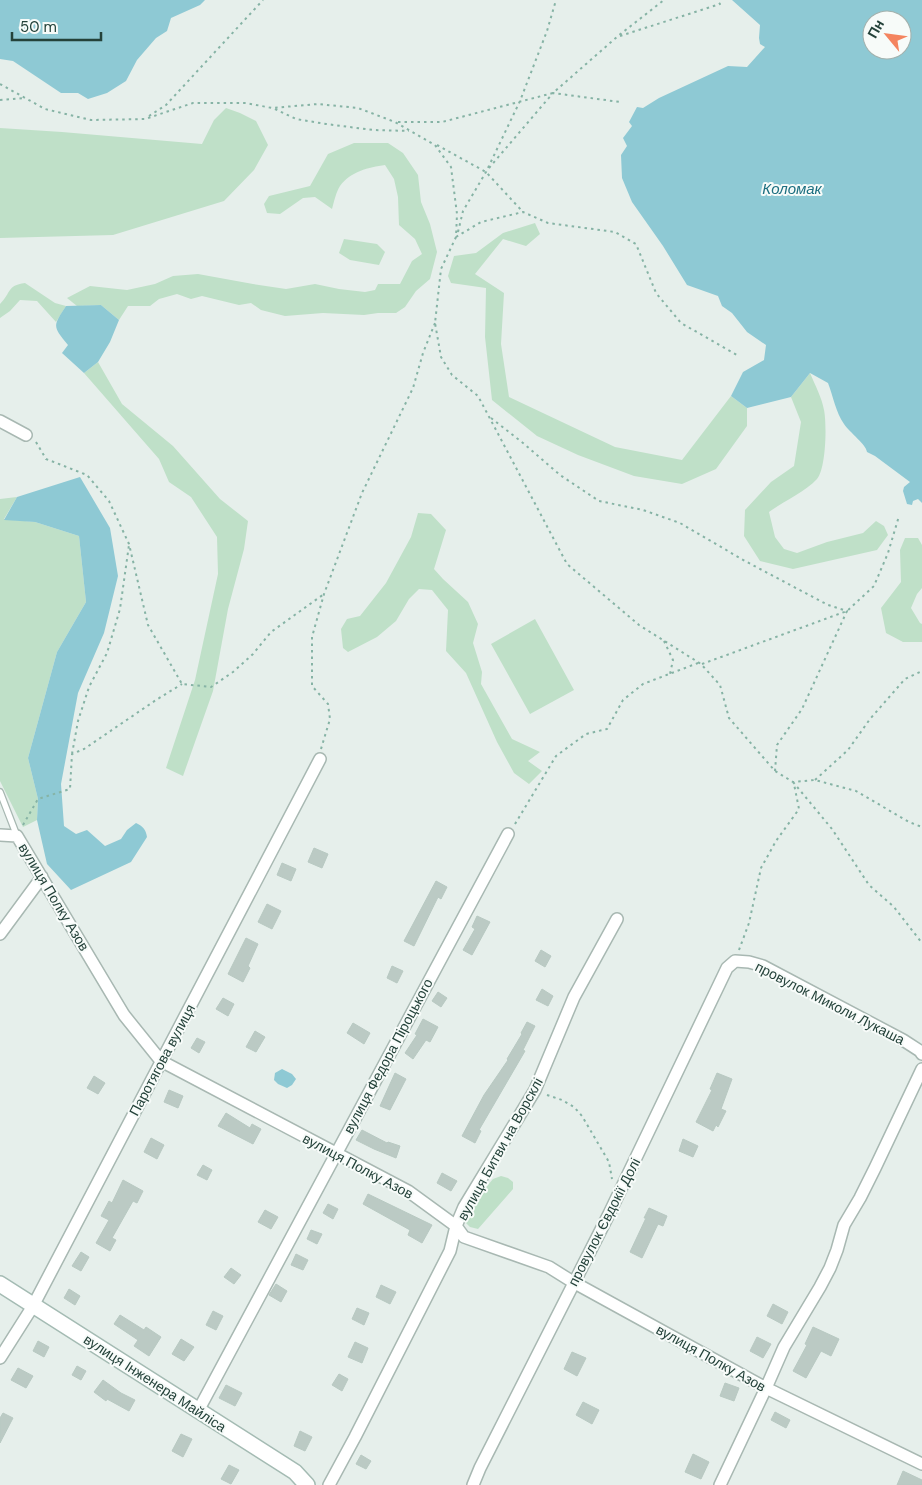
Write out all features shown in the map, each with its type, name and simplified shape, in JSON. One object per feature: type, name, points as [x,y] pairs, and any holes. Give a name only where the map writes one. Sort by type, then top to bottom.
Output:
[{"type":"street","points":[[0,421],[26,435]]},
{"type":"street","name":"Паротягова вулиця","points":[[0,1358],[33,1306],[320,759]]},
{"type":"street","name":"вулиця Федора Піроцького","points":[[198,1411],[508,834]]},
{"type":"street","points":[[0,835],[17,836]]},
{"type":"street","name":"вулиця Полку Азов","points":[[17,836],[124,1015],[161,1062],[408,1191],[456,1226],[464,1237],[549,1267],[766,1388],[922,1464]]},
{"type":"street","points":[[0,934],[42,877]]},
{"type":"street","name":"вулиця Битви на Ворсклі","points":[[329,1485],[356,1437],[450,1251],[456,1226],[464,1207],[535,1090],[574,997],[617,919]]},
{"type":"street","name":"провулок Миколи Лукаша","points":[[735,961],[763,966],[903,1040],[922,1054]]},
{"type":"street","name":"провулок Євдокії Долі","points":[[473,1485],[609,1214],[727,968],[735,961]]},
{"type":"street","points":[[720,1485],[784,1347],[830,1268],[844,1225],[875,1168],[922,1068]]},
{"type":"street","name":"вулиця Інженера Майліса","points":[[0,1284],[295,1472],[307,1485]]},
{"type":"lane","points":[[0,792],[17,836]]},
{"type":"path","points":[[145,119],[166,105],[263,0]]},
{"type":"path","points":[[320,759],[322,744],[330,718],[328,704],[312,686],[312,636],[324,594],[362,493],[413,388],[423,353],[435,323],[441,269],[456,236],[464,211],[486,172],[520,101],[547,31],[556,0]]},
{"type":"path","points":[[486,172],[553,93],[618,36],[664,0]]},
{"type":"path","points":[[618,36],[720,4],[716,0]]},
{"type":"path","points":[[0,84],[45,109],[91,120],[145,119],[193,103],[246,102],[272,108],[296,119],[318,123],[373,130],[411,131]]},
{"type":"path","points":[[395,122],[442,122],[553,93],[620,102]]},
{"type":"path","points":[[0,100],[25,98]]},
{"type":"path","points":[[272,108],[318,104],[358,108],[395,122],[486,172],[523,212],[548,222],[614,232],[636,244],[656,293],[681,323],[737,355]]},
{"type":"path","points":[[435,145],[451,167],[457,214],[456,236]]},
{"type":"path","points":[[456,236],[481,222],[523,212]]},
{"type":"path","points":[[435,323],[441,356],[452,375],[478,396],[568,564],[639,624],[700,663],[720,685],[729,718],[775,771],[793,782],[832,829],[869,885],[894,907],[922,943]]},
{"type":"path","points":[[489,417],[560,475],[599,500],[644,510],[680,523],[745,561],[828,605],[847,611]]},
{"type":"path","points":[[26,435],[38,444],[46,459],[87,475],[108,501],[129,544],[148,625],[182,684]]},
{"type":"path","points":[[775,771],[777,745],[802,709],[847,611],[874,586],[888,553],[900,516]]},
{"type":"path","points":[[17,836],[38,799],[70,789],[72,754],[78,721],[89,686],[107,653],[120,609],[129,544]]},
{"type":"path","points":[[72,754],[84,749],[182,684],[211,687],[252,654],[270,632],[324,594]]},
{"type":"path","points":[[508,834],[556,756],[586,734],[607,729],[623,700],[643,684],[847,611]]},
{"type":"path","points":[[664,640],[673,660],[670,674]]},
{"type":"path","points":[[815,780],[848,750],[870,719],[905,679],[922,671]]},
{"type":"path","points":[[793,782],[815,780],[856,791],[908,822],[922,827]]},
{"type":"path","points":[[735,961],[749,923],[761,868],[776,841],[799,810],[793,782]]},
{"type":"path","points":[[535,1090],[562,1100],[574,1107],[582,1116],[609,1162],[612,1180]]},
{"type":"green space","points":[[226,108],[256,121],[268,145],[254,170],[224,201],[113,235],[0,238],[0,128],[202,144],[214,120]]},
{"type":"green space","points":[[354,143],[388,143],[403,153],[418,175],[421,202],[430,224],[437,252],[430,279],[416,291],[405,307],[396,313],[364,315],[323,313],[285,316],[261,310],[251,303],[239,305],[202,296],[191,299],[177,294],[159,299],[150,306],[128,306],[119,320],[101,305],[77,306],[67,298],[90,286],[127,290],[155,284],[173,276],[198,274],[286,289],[315,284],[365,292],[375,290],[378,284],[400,284],[412,261],[422,254],[415,239],[399,225],[398,197],[394,179],[385,165],[366,169],[344,181],[335,197],[332,209],[315,197],[303,198],[280,214],[267,213],[264,204],[269,196],[310,186],[328,154]]},
{"type":"green space","points":[[535,223],[540,234],[526,246],[503,239],[475,274],[504,293],[501,344],[509,397],[615,447],[682,460],[731,396],[747,408],[747,426],[716,469],[682,484],[634,476],[578,455],[537,436],[492,400],[485,337],[486,288],[451,283],[448,276],[454,256],[476,253],[503,233]]},
{"type":"green space","points":[[344,239],[377,244],[385,252],[379,265],[350,260],[339,253]]},
{"type":"green space","points":[[25,283],[55,303],[66,306],[56,322],[37,301],[20,300],[0,318],[0,304],[10,290],[19,284]]},
{"type":"green space","points":[[98,362],[122,404],[173,446],[220,499],[248,521],[244,549],[228,609],[213,691],[183,776],[166,768],[195,680],[218,574],[217,537],[191,497],[169,482],[159,459],[84,373]]},
{"type":"green space","points":[[810,373],[822,401],[825,417],[825,446],[822,466],[820,474],[812,484],[769,512],[775,537],[784,549],[797,553],[827,542],[863,533],[876,521],[884,526],[888,535],[877,550],[793,569],[760,561],[744,536],[745,510],[771,482],[794,466],[801,422],[791,397]]},
{"type":"green space","points":[[17,497],[4,519],[35,522],[79,536],[86,602],[57,652],[28,758],[38,799],[37,820],[23,827],[0,781],[0,499]]},
{"type":"green space","points":[[418,513],[431,514],[446,530],[434,569],[468,602],[478,624],[473,643],[482,672],[481,684],[512,739],[540,752],[528,761],[542,771],[529,784],[514,773],[497,742],[466,673],[446,651],[448,610],[432,590],[419,589],[409,599],[396,621],[377,637],[348,652],[343,648],[341,629],[347,619],[360,616],[386,583],[411,537]]},
{"type":"green space","points":[[905,538],[918,538],[922,545],[922,588],[911,608],[922,624],[922,642],[903,642],[886,633],[881,608],[901,582],[900,550]]},
{"type":"green space","points":[[535,619],[574,690],[530,714],[491,644]]},
{"type":"green space","points":[[501,1176],[513,1182],[513,1189],[478,1229],[470,1227],[465,1222],[466,1210],[476,1193],[482,1192],[493,1179]]},
{"type":"water","points":[[0,0],[205,0],[200,5],[171,18],[167,31],[156,38],[137,60],[126,81],[107,93],[88,99],[78,93],[61,93],[13,61],[0,59]]},
{"type":"water","name":"Коломак","points":[[732,0],[922,0],[922,503],[918,499],[913,501],[912,505],[907,504],[903,491],[904,487],[910,482],[867,452],[841,420],[828,383],[810,373],[791,397],[747,408],[731,396],[743,372],[764,360],[766,345],[747,332],[732,313],[722,306],[718,296],[687,285],[663,246],[632,202],[622,178],[621,155],[627,146],[623,138],[632,126],[629,122],[637,107],[643,108],[659,98],[728,66],[747,67],[765,47],[760,44],[760,25]]},
{"type":"water","points":[[101,305],[119,320],[110,342],[98,362],[84,373],[62,353],[68,345],[57,330],[57,322],[66,306]]},
{"type":"water","points":[[80,477],[110,528],[118,576],[104,633],[78,693],[61,784],[64,826],[76,834],[87,830],[105,846],[121,839],[127,830],[136,823],[144,828],[147,837],[131,862],[71,890],[47,864],[37,820],[38,799],[28,758],[57,652],[86,602],[79,536],[35,522],[4,520],[17,497]]},
{"type":"water","points":[[282,1069],[292,1074],[296,1079],[287,1088],[274,1080],[275,1073]]},
{"type":"building","points":[[314,848],[328,854],[322,868],[308,862]]},
{"type":"building","points":[[282,863],[296,869],[291,881],[277,875]]},
{"type":"building","points":[[436,881],[447,887],[441,899],[438,897],[414,946],[404,941]]},
{"type":"building","points":[[267,904],[281,911],[272,929],[258,922]]},
{"type":"building","points":[[477,916],[490,922],[472,955],[463,950],[475,929],[472,927]]},
{"type":"building","points":[[246,938],[258,944],[243,982],[228,974]]},
{"type":"building","points":[[541,950],[551,956],[545,967],[535,961]]},
{"type":"building","points":[[392,966],[403,971],[397,983],[387,978]]},
{"type":"building","points":[[542,989],[553,996],[548,1006],[536,1000]]},
{"type":"building","points":[[438,992],[447,998],[441,1007],[432,1001]]},
{"type":"building","points":[[223,998],[234,1004],[228,1016],[216,1009]]},
{"type":"building","points":[[423,1019],[438,1027],[430,1042],[426,1040],[413,1059],[405,1053],[417,1035],[415,1034]]},
{"type":"building","points":[[527,1022],[535,1026],[523,1050],[525,1051],[479,1130],[481,1131],[475,1143],[462,1136],[484,1095],[508,1060]]},
{"type":"building","points":[[353,1023],[370,1033],[364,1044],[347,1033]]},
{"type":"building","points":[[255,1031],[265,1037],[256,1052],[246,1047]]},
{"type":"building","points":[[197,1038],[205,1042],[199,1053],[191,1048]]},
{"type":"building","points":[[395,1073],[406,1079],[390,1110],[380,1106]]},
{"type":"building","points":[[717,1073],[732,1079],[721,1109],[726,1111],[718,1127],[716,1125],[713,1131],[696,1122],[712,1090],[710,1089]]},
{"type":"building","points":[[94,1076],[105,1083],[98,1094],[87,1088]]},
{"type":"building","points":[[169,1090],[183,1096],[178,1108],[164,1102]]},
{"type":"building","points":[[226,1113],[250,1128],[252,1124],[261,1129],[253,1144],[218,1126]]},
{"type":"building","points":[[362,1130],[387,1143],[400,1146],[396,1158],[356,1140]]},
{"type":"building","points":[[151,1138],[164,1145],[157,1159],[144,1152]]},
{"type":"building","points":[[683,1139],[698,1146],[693,1157],[679,1151]]},
{"type":"building","points":[[203,1165],[212,1170],[207,1180],[197,1175]]},
{"type":"building","points":[[442,1173],[457,1181],[451,1191],[437,1183]]},
{"type":"building","points":[[123,1180],[143,1191],[137,1203],[133,1201],[112,1238],[116,1240],[110,1251],[96,1243],[109,1220],[101,1216],[109,1201],[112,1203]]},
{"type":"building","points":[[368,1194],[432,1225],[422,1243],[408,1235],[410,1230],[363,1204]]},
{"type":"building","points":[[328,1204],[338,1209],[333,1219],[323,1213]]},
{"type":"building","points":[[649,1208],[667,1216],[663,1226],[658,1224],[642,1258],[630,1252]]},
{"type":"building","points":[[265,1210],[278,1217],[271,1229],[258,1222]]},
{"type":"building","points":[[311,1230],[322,1234],[317,1244],[307,1239]]},
{"type":"building","points":[[81,1252],[89,1257],[81,1271],[72,1266]]},
{"type":"building","points":[[296,1254],[308,1260],[303,1270],[291,1265]]},
{"type":"building","points":[[231,1268],[241,1275],[234,1284],[224,1277]]},
{"type":"building","points":[[276,1284],[287,1291],[281,1302],[269,1295]]},
{"type":"building","points":[[381,1285],[396,1292],[390,1304],[376,1297]]},
{"type":"building","points":[[69,1289],[80,1296],[75,1305],[64,1298]]},
{"type":"building","points":[[773,1304],[788,1312],[782,1324],[767,1316]]},
{"type":"building","points":[[357,1308],[369,1313],[364,1325],[352,1319]]},
{"type":"building","points":[[213,1311],[223,1316],[216,1330],[206,1325]]},
{"type":"building","points":[[120,1315],[144,1330],[146,1327],[161,1337],[149,1356],[134,1346],[138,1340],[114,1324]]},
{"type":"building","points":[[813,1327],[839,1339],[831,1356],[821,1351],[806,1378],[793,1371],[807,1345],[805,1344]]},
{"type":"building","points":[[757,1337],[771,1344],[763,1358],[750,1351]]},
{"type":"building","points":[[181,1339],[194,1347],[184,1361],[172,1354]]},
{"type":"building","points":[[38,1341],[49,1347],[44,1357],[33,1351]]},
{"type":"building","points":[[355,1342],[368,1348],[362,1363],[348,1357]]},
{"type":"building","points":[[572,1352],[586,1358],[577,1376],[564,1369]]},
{"type":"building","points":[[77,1366],[86,1371],[81,1380],[72,1375]]},
{"type":"building","points":[[18,1368],[33,1376],[26,1388],[11,1380]]},
{"type":"building","points":[[339,1374],[348,1379],[342,1391],[332,1385]]},
{"type":"building","points":[[103,1380],[135,1400],[129,1411],[107,1399],[106,1401],[94,1392]]},
{"type":"building","points":[[725,1383],[739,1388],[734,1401],[720,1396]]},
{"type":"building","points":[[226,1385],[242,1393],[235,1406],[219,1398]]},
{"type":"building","points":[[583,1402],[599,1410],[592,1424],[576,1415]]},
{"type":"building","points":[[775,1412],[790,1420],[786,1428],[771,1420]]},
{"type":"building","points":[[3,1413],[13,1418],[0,1443],[0,1418]]},
{"type":"building","points":[[300,1431],[312,1437],[305,1451],[294,1446]]},
{"type":"building","points":[[181,1434],[192,1439],[183,1457],[172,1451]]},
{"type":"building","points":[[693,1454],[709,1462],[701,1479],[685,1472]]},
{"type":"building","points":[[361,1455],[371,1461],[366,1469],[356,1464]]},
{"type":"building","points":[[229,1465],[239,1470],[231,1484],[221,1479]]},
{"type":"building","points":[[903,1471],[922,1480],[922,1485],[897,1485]]}]
